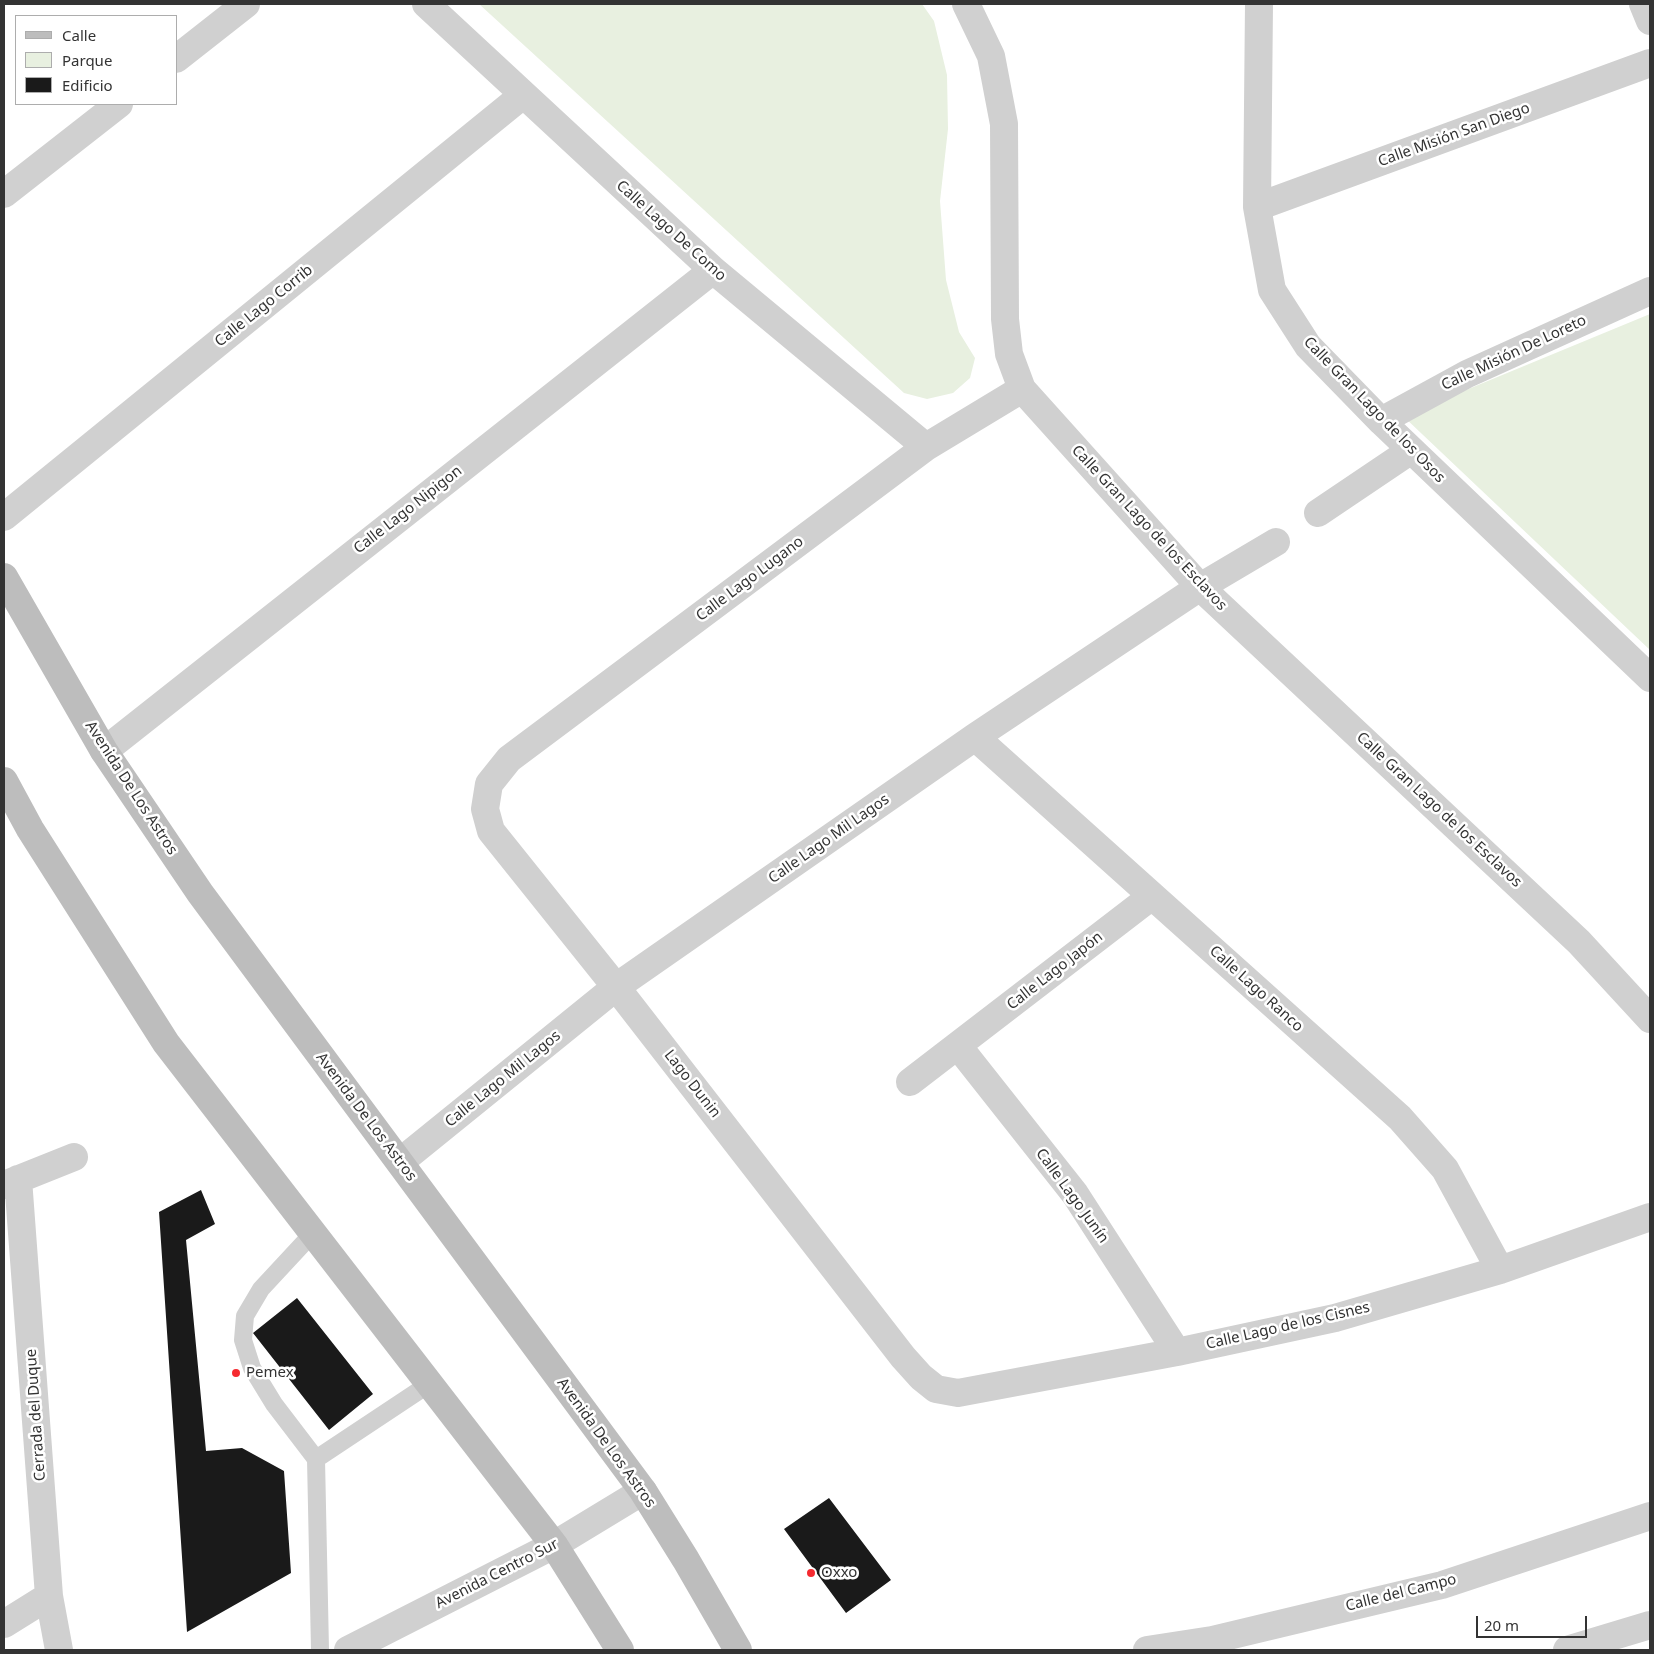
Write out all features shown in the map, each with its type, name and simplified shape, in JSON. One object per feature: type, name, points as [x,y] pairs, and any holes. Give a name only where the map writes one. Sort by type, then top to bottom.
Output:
[{"type":"main road","name":"Avenida De Los Astros","points":[[4,578],[104,751],[211,909],[642,1491],[686,1560],[738,1650]]},
{"type":"main road","points":[[4,781],[30,829],[166,1043],[554,1545],[620,1650]]},
{"type":"street","points":[[178,56],[246,4]]},
{"type":"street","name":"Calle Lago De Como","points":[[426,4],[713,270],[926,447]]},
{"type":"street","name":"Calle Gran Lago de los Esclavos","points":[[966,4],[991,56],[1004,124],[1005,319],[1009,354],[1022,388],[1200,587],[1579,942],[1650,1019]]},
{"type":"street","name":"Calle Gran Lago de los Osos","points":[[1259,4],[1257,207],[1272,290],[1308,346],[1410,451],[1650,678]]},
{"type":"street","points":[[1643,4],[1650,21]]},
{"type":"street","name":"Calle Misión San Diego","points":[[1257,207],[1650,63]]},
{"type":"street","name":"Calle Lago Corrib","points":[[4,517],[524,95]]},
{"type":"street","points":[[4,194],[118,105]]},
{"type":"street","name":"Calle Lago Nipigon","points":[[104,751],[713,270]]},
{"type":"street","name":"Calle Misión De Loreto","points":[[1381,421],[1452,381],[1650,291]]},
{"type":"street","name":"Calle Lago Lugano","points":[[490,784],[509,759],[926,447],[1022,388]]},
{"type":"street","points":[[1318,512],[1410,451]]},
{"type":"street","name":"Calle Lago Mil Lagos","points":[[400,1162],[616,987],[975,738],[1200,587],[1276,542]]},
{"type":"street","name":"Calle Lago Ranco","points":[[975,738],[1400,1118],[1445,1169],[1500,1270]]},
{"type":"street","name":"Lago Dunin","points":[[490,784],[485,809],[491,831],[616,987],[920,1377]]},
{"type":"street","name":"Calle Lago Japón","points":[[910,1082],[1152,896]]},
{"type":"street","name":"Calle Lago Junín","points":[[958,1046],[1075,1194],[1177,1352]]},
{"type":"street","points":[[11,1182],[74,1157]]},
{"type":"street","name":"Cerrada del Duque","points":[[11,1182],[49,1596],[59,1650]]},
{"type":"street","name":"Calle Lago de los Cisnes","points":[[920,1377],[936,1389],[958,1393],[1177,1352],[1335,1318],[1500,1270],[1650,1217]]},
{"type":"street","name":"Avenida Centro Sur","points":[[348,1650],[554,1545],[642,1491]]},
{"type":"street","name":"Calle del Campo","points":[[1147,1650],[1212,1640],[1442,1584],[1650,1516]]},
{"type":"street","points":[[4,1624],[49,1596]]},
{"type":"street","points":[[1566,1650],[1650,1624]]},
{"type":"lane","points":[[313,1233],[261,1289],[245,1316],[243,1340],[257,1375],[274,1404],[316,1459],[320,1650]]},
{"type":"lane","points":[[316,1459],[429,1384]]},
{"type":"green space","points":[[479,4],[922,4],[934,21],[947,75],[948,129],[940,201],[946,280],[959,332],[975,358],[970,378],[953,393],[927,399],[904,393]]},
{"type":"green space","points":[[1650,314],[1650,650],[1403,416]]},
{"type":"building","points":[[201,1190],[215,1224],[186,1240],[206,1451],[242,1448],[284,1471],[291,1573],[187,1632],[159,1212]]},
{"type":"building","points":[[297,1298],[373,1394],[329,1430],[253,1333]]},
{"type":"building","points":[[829,1498],[891,1580],[846,1613],[784,1529]]},
{"type":"place","name":"Pemex","points":[[236,1373]]},
{"type":"place","name":"Oxxo","points":[[811,1573]]}]
